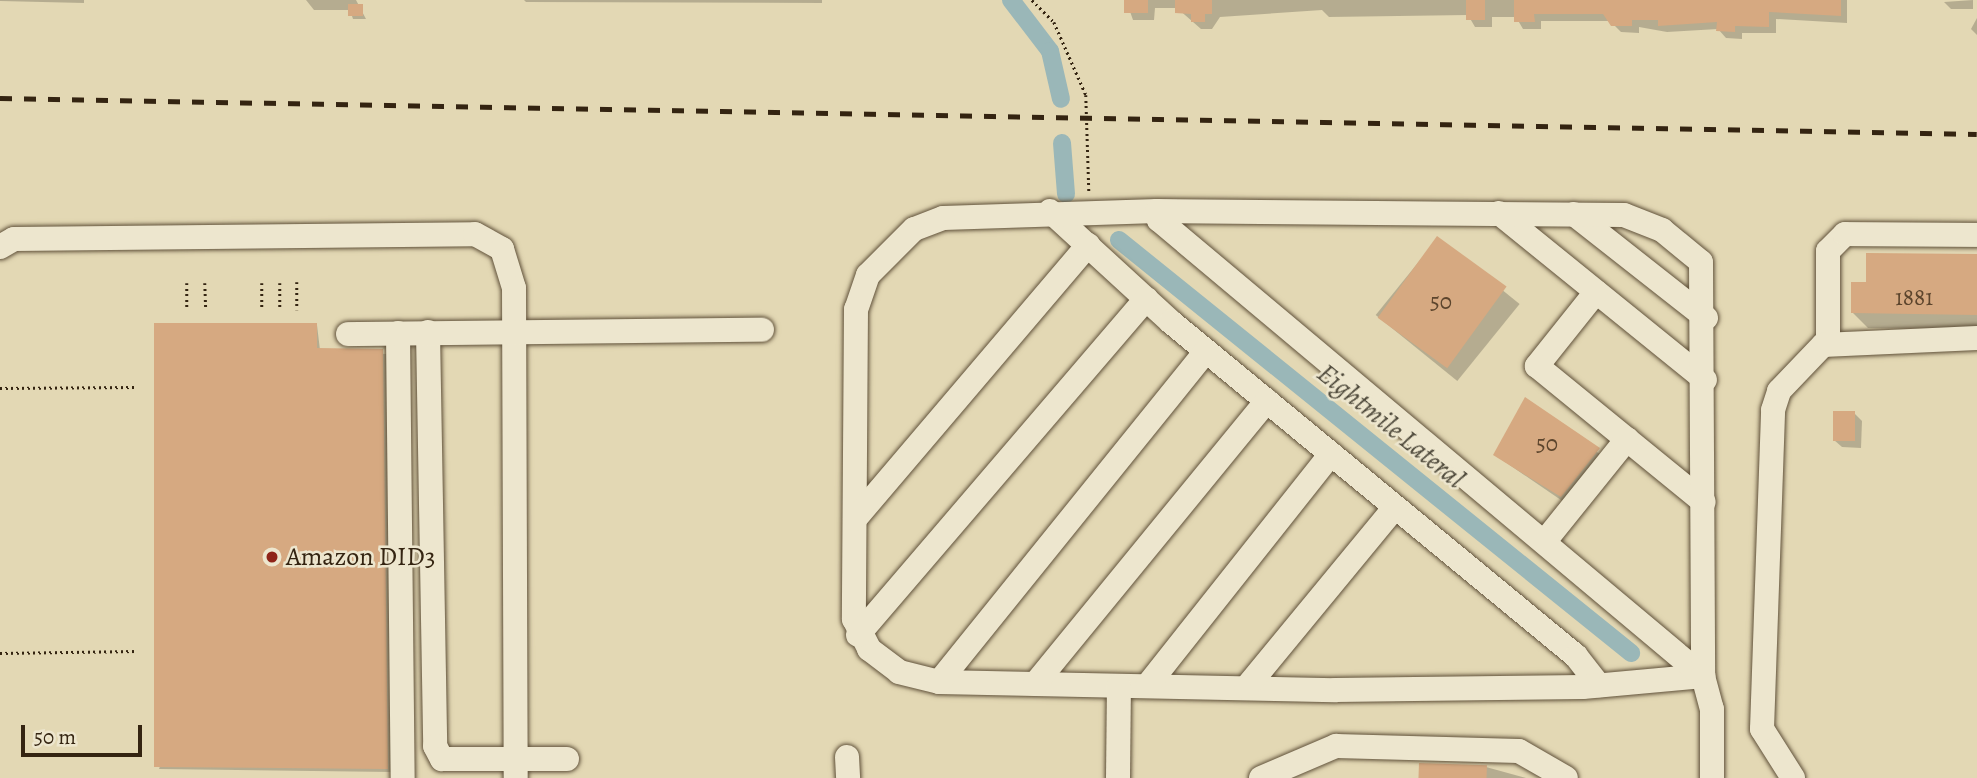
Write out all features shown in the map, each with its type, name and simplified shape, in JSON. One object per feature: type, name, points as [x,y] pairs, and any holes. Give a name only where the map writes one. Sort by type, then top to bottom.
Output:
[{"type":"street","points":[[1050,211],[1206,351],[1576,656],[1599,685]]},
{"type":"street","points":[[1703,676],[1599,685],[1246,688],[939,682],[899,672],[858,635],[855,519],[856,309],[868,275],[914,229],[943,218],[1050,211],[1574,214],[1640,217],[1662,230],[1705,270],[1703,676],[1712,709],[1712,778]]},
{"type":"street","points":[[1157,211],[1159,220],[1703,676]]},
{"type":"street","points":[[1499,213],[1705,380]]},
{"type":"street","points":[[1574,214],[1706,318]]},
{"type":"street","points":[[0,247],[14,239],[475,234],[502,249],[514,283],[516,769]]},
{"type":"street","points":[[1828,344],[1828,251],[1845,234],[1977,235]]},
{"type":"street","points":[[855,519],[1088,245]]},
{"type":"street","points":[[1596,292],[1537,366],[1704,502]]},
{"type":"street","points":[[858,635],[1146,299]]},
{"type":"street","points":[[348,334],[762,330]]},
{"type":"street","points":[[428,332],[435,746],[442,759],[516,769],[567,759]]},
{"type":"street","points":[[398,333],[403,778]]},
{"type":"street","points":[[1793,778],[1762,729],[1773,410],[1779,391],[1828,344],[1977,338]]},
{"type":"street","points":[[939,682],[1206,351]]},
{"type":"street","points":[[1035,684],[1267,401]]},
{"type":"street","points":[[1545,541],[1627,439]]},
{"type":"street","points":[[1147,686],[1331,454]]},
{"type":"street","points":[[1246,688],[1395,507]]},
{"type":"street","points":[[1118,778],[1119,686]]},
{"type":"street","points":[[1261,778],[1336,746],[1519,751],[1566,778]]},
{"type":"path","points":[[1032,0],[1054,22],[1086,95],[1089,191]]},
{"type":"path","points":[[297,282],[297,310]]},
{"type":"path","points":[[187,283],[187,310]]},
{"type":"path","points":[[205,283],[206,310]]},
{"type":"path","points":[[262,283],[262,310]]},
{"type":"path","points":[[281,283],[281,310]]},
{"type":"path","points":[[0,388],[136,387]]},
{"type":"path","points":[[0,653],[137,651]]},
{"type":"building","points":[[1124,0],[1148,0],[1148,13],[1124,13]]},
{"type":"building","points":[[1175,0],[1212,0],[1212,14],[1205,14],[1205,22],[1191,22],[1191,14],[1175,13]]},
{"type":"building","points":[[1466,0],[1485,0],[1485,20],[1466,20]]},
{"type":"building","points":[[1514,0],[1841,0],[1841,16],[1769,12],[1769,27],[1735,26],[1735,32],[1716,31],[1717,22],[1658,26],[1658,20],[1632,20],[1632,26],[1611,26],[1603,14],[1534,14],[1535,22],[1514,22]]},
{"type":"building","points":[[348,4],[363,4],[363,16],[348,16]]},
{"type":"building","points":[[1437,236],[1507,287],[1447,368],[1378,318]]},
{"type":"building","points":[[1866,253],[1977,254],[1977,315],[1851,313],[1851,282],[1866,282]]},
{"type":"building","name":"Amazon DID3","points":[[154,323],[317,323],[317,348],[383,349],[388,769],[154,767]]},
{"type":"building","points":[[1525,397],[1600,448],[1561,497],[1493,455]]},
{"type":"building","points":[[1833,411],[1855,411],[1855,441],[1833,441]]},
{"type":"building","points":[[1419,763],[1487,765],[1487,778],[1418,778]]},
{"type":"waterway","name":"Eightmile Lateral","points":[[1011,0],[1050,51],[1061,99]]},
{"type":"waterway","name":"Eightmile Lateral","points":[[1062,143],[1066,194]]},
{"type":"waterway","name":"Eightmile Lateral","points":[[1119,240],[1631,653]]},
{"type":"railway","points":[[0,98],[1977,134]]},
{"type":"place","name":"Amazon DID3","points":[[272,557]]}]
